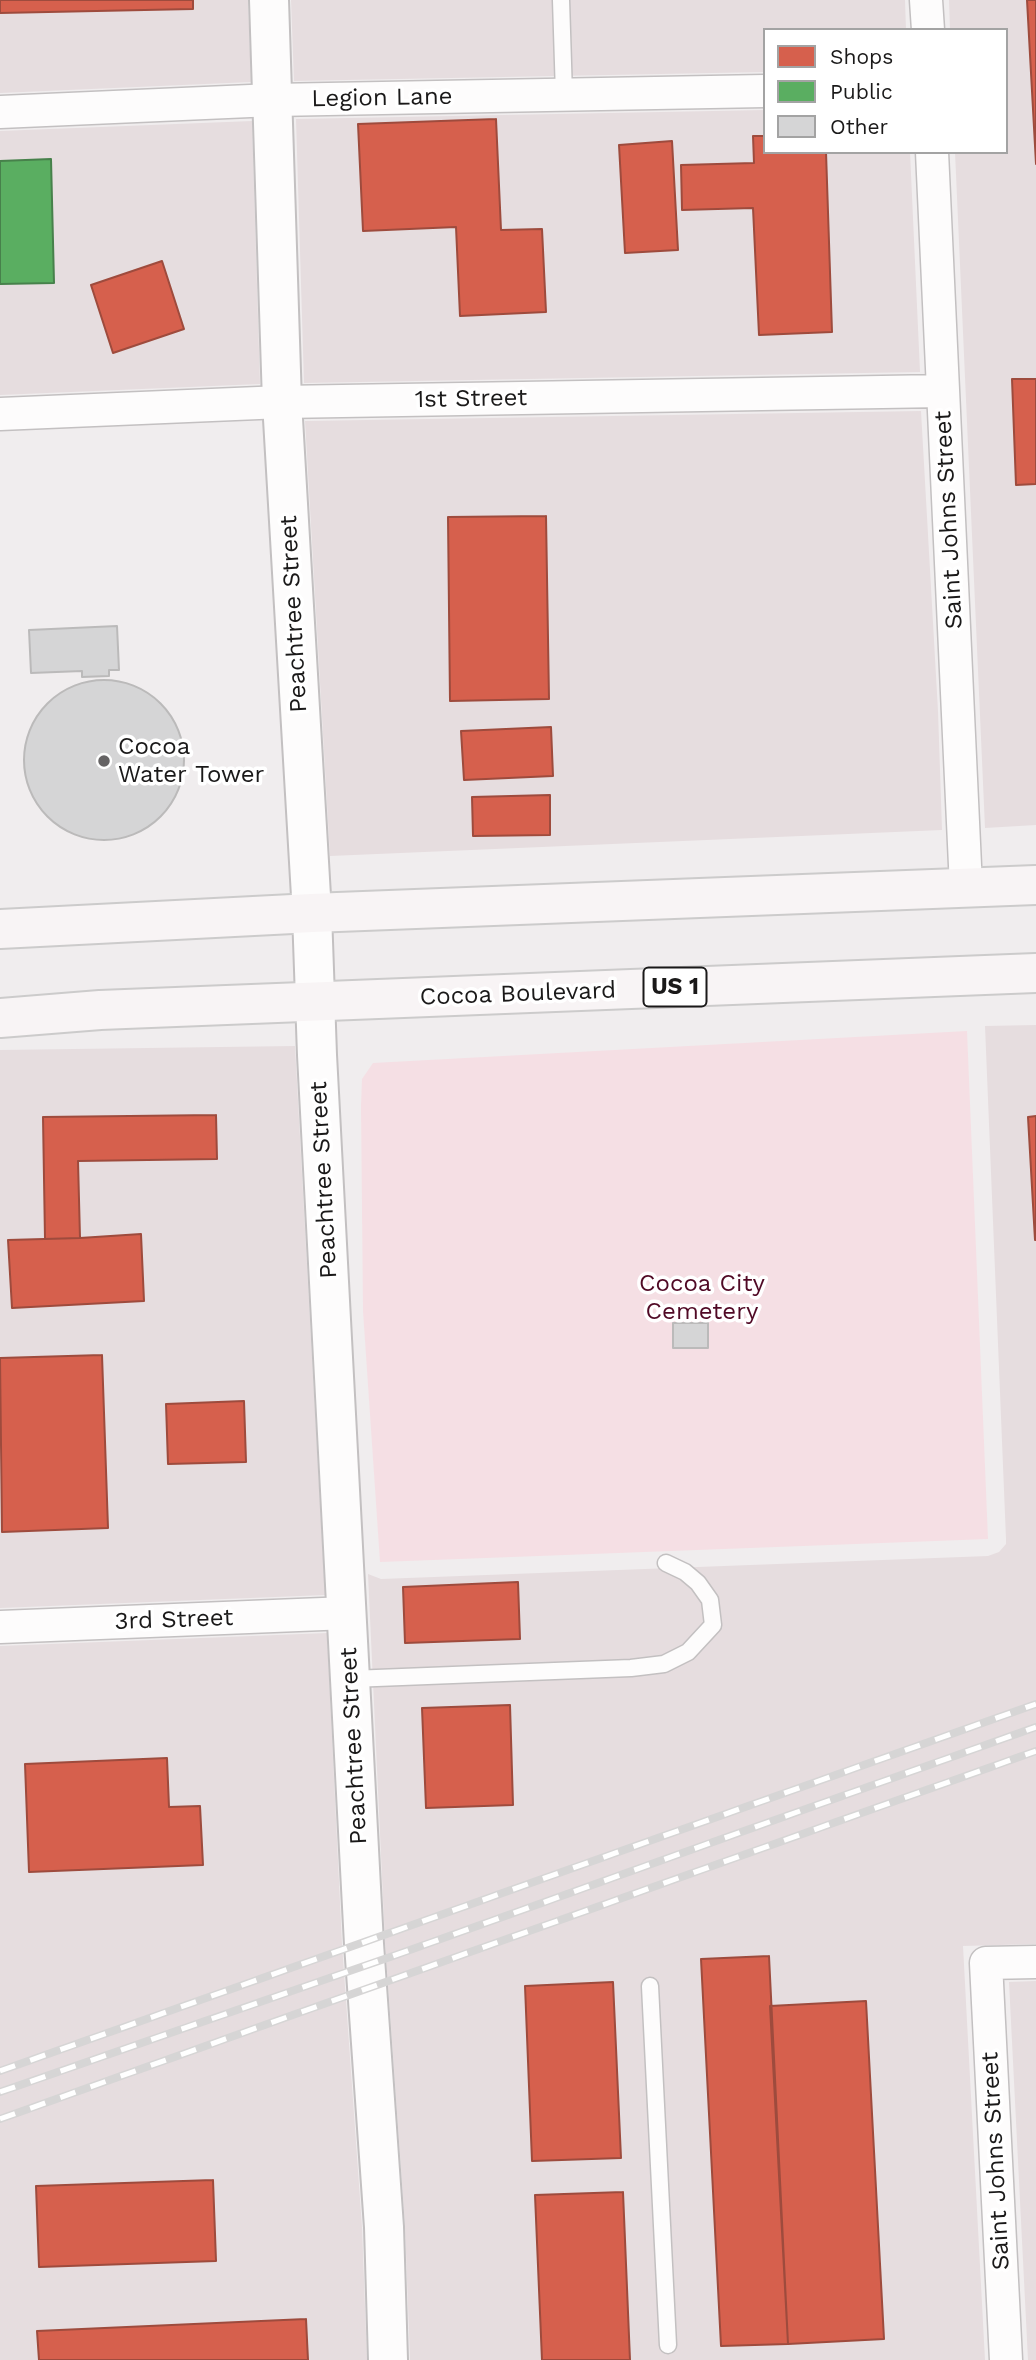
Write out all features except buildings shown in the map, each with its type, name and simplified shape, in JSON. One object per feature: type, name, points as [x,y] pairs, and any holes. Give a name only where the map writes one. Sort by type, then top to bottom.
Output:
[{"type":"main road","points":[[0,929],[312,913],[1036,885]]},
{"type":"main road","name":"Cocoa Boulevard","points":[[0,1017],[100,1010],[1036,973]]},
{"type":"street","name":"Peachtree Street","points":[[269,0],[282,402],[312,913],[314,1002],[364,1944],[384,2227],[388,2360]]},
{"type":"street","points":[[926,0],[928,28]]},
{"type":"street","name":"Legion Lane","points":[[0,112],[273,100],[763,91]]},
{"type":"street","name":"Saint Johns Street","points":[[932,154],[966,887]]},
{"type":"street","name":"1st Street","points":[[0,414],[282,402],[942,391]]},
{"type":"street","name":"3rd Street","points":[[0,1627],[348,1613]]},
{"type":"street","name":"Saint Johns Street","points":[[1006,2360],[986,1963],[1036,1962]]},
{"type":"lane","points":[[561,0],[564,95]]},
{"type":"lane","points":[[351,1679],[631,1668],[664,1664],[688,1652],[713,1625],[710,1601],[698,1583],[685,1572],[666,1563]]},
{"type":"lane","points":[[650,1986],[668,2345]]},
{"type":"shaded area","points":[[0,0],[248,0],[251,82],[0,93]]},
{"type":"shaded area","points":[[291,0],[905,0],[906,28],[763,28],[763,72],[294,81]]},
{"type":"shaded area","points":[[949,0],[1036,0],[1036,825],[985,828],[955,154],[1008,154],[1008,28],[950,28]]},
{"type":"shaded area","points":[[763,110],[763,154],[910,154],[920,372],[304,383],[296,119]]},
{"type":"shaded area","points":[[252,121],[260,384],[0,395],[0,131]]},
{"type":"shaded area","points":[[921,411],[942,830],[330,856],[305,421]]},
{"type":"shaded area","points":[[1036,1025],[1036,1944],[963,1946],[985,2360],[410,2360],[405,2226],[385,1942],[368,1574],[381,1579],[988,1556],[999,1552],[1006,1544],[1006,1539],[985,1026]]},
{"type":"shaded area","points":[[295,1046],[325,1595],[0,1608],[0,1050]]},
{"type":"shaded area","points":[[327,1633],[342,1944],[362,2227],[367,2360],[0,2360],[0,1646]]},
{"type":"shaded area","points":[[1036,1981],[1036,2360],[1028,2360],[1009,1982]]},
{"type":"green space","name":"Cocoa City Cemetery","points":[[967,1031],[988,1539],[380,1562],[363,1311],[362,1079],[373,1063]]},
{"type":"railway","points":[[0,2071],[1036,1704]]},
{"type":"railway","points":[[0,2092],[393,1956],[1036,1727]]},
{"type":"railway","points":[[0,2119],[1036,1751]]},
{"type":"place","name":"Cocoa Water Tower","points":[[104,761]]}]
